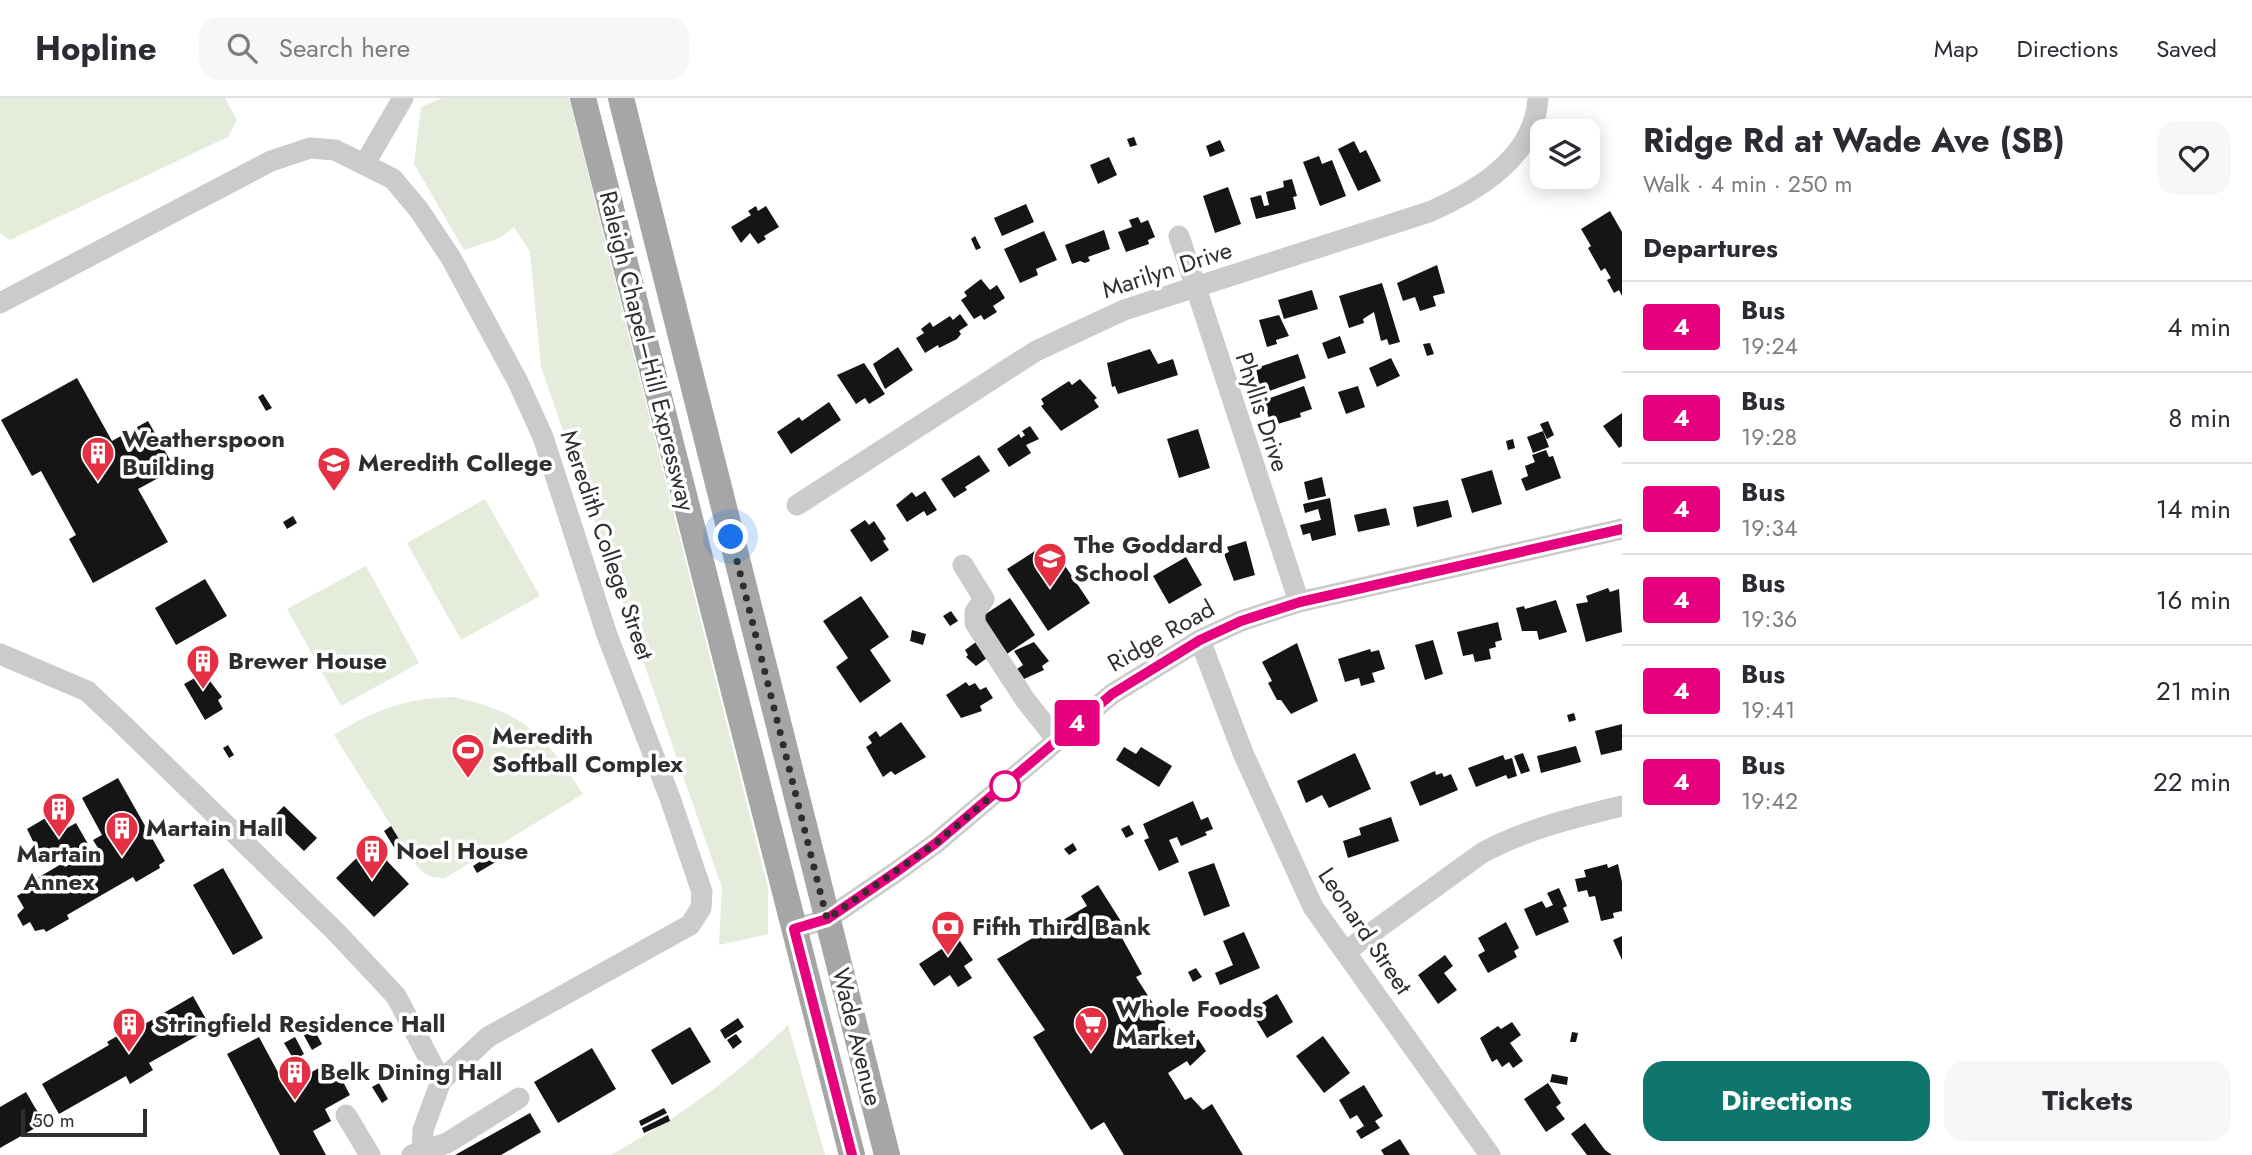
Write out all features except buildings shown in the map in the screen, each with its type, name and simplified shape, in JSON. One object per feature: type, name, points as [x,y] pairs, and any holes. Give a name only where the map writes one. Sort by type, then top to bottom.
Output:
[{"type":"main road","name":"Raleigh Chapel–Hill Expressway","points":[[583,98],[794,929]]},
{"type":"main road","name":"Raleigh Chapel–Hill Expressway","points":[[621,98],[827,919]]},
{"type":"main road","name":"Wade Avenue","points":[[827,919],[887,1155]]},
{"type":"main road","name":"Wade Avenue","points":[[794,929],[852,1155]]},
{"type":"street","points":[[364,164],[403,98]]},
{"type":"street","name":"Marilyn Drive","points":[[797,505],[1036,351],[1124,310],[1429,212],[1463,197],[1499,173],[1520,147],[1538,114],[1538,98]]},
{"type":"street","name":"Meredith College Street","points":[[0,303],[271,161],[310,148],[335,150],[393,179],[419,209],[451,258],[518,382],[542,436],[607,635],[670,798],[702,892],[701,908],[690,925],[488,1037],[441,1081],[423,1130],[419,1153]]},
{"type":"street","name":"Phyllis Drive","points":[[1179,236],[1300,602]]},
{"type":"street","name":"Ridge Road","points":[[794,929],[827,919],[936,843],[1112,694],[1200,640],[1241,621],[1300,602],[1622,529]]},
{"type":"street","points":[[963,565],[985,599],[975,612],[975,622],[1026,701],[1057,740]]},
{"type":"street","name":"Leonard Street","points":[[1200,640],[1243,753],[1298,881],[1345,952],[1490,1155]]},
{"type":"street","points":[[0,654],[87,691],[119,721],[336,932],[396,996],[441,1081]]},
{"type":"street","points":[[1345,952],[1482,853],[1553,823],[1622,806]]},
{"type":"street","points":[[419,1153],[447,1143],[519,1098]]},
{"type":"street","points":[[346,1115],[370,1155]]},
{"type":"green space","points":[[0,98],[225,98],[237,120],[228,137],[10,240],[0,233]]},
{"type":"green space","points":[[442,98],[569,98],[768,888],[768,934],[719,945],[722,888],[541,367],[530,252],[514,227],[500,238],[464,250],[414,164],[421,107]]},
{"type":"green space","points":[[485,499],[540,596],[461,640],[407,543]]},
{"type":"green space","points":[[366,566],[419,663],[341,706],[287,609]]},
{"type":"green space","name":"Meredith Softball Complex","points":[[453,697],[498,710],[530,729],[557,756],[583,794],[445,878],[439,878],[427,875],[414,862],[334,735],[391,707],[420,700]]},
{"type":"green space","points":[[788,1025],[825,1155],[611,1155],[704,1096],[747,1063]]},
{"type":"bus line","name":"4","points":[[852,1155],[794,929],[827,919],[896,872],[936,843],[1112,694],[1200,640],[1241,621],[1300,602],[1622,529]]},
{"type":"place","name":"Weatherspoon Building","points":[[98,483]]},
{"type":"place","name":"Meredith College","points":[[334,493]]},
{"type":"place","name":"The Goddard School","points":[[1050,589]]},
{"type":"place","name":"Brewer House","points":[[203,691]]},
{"type":"place","name":"Meredith Softball Complex","points":[[468,780]]},
{"type":"place","name":"Martain Annex","points":[[59,839]]},
{"type":"place","name":"Martain Hall","points":[[122,858]]},
{"type":"place","name":"Noel House","points":[[372,881]]},
{"type":"place","name":"Fifth Third Bank","points":[[948,957]]},
{"type":"place","name":"Whole Foods Market","points":[[1091,1053]]},
{"type":"place","name":"Stringfield Residence Hall","points":[[129,1054]]},
{"type":"place","name":"Belk Dining Hall","points":[[295,1102]]},
{"type":"route","points":[[731,537],[827,919],[936,843],[1013,778],[1005,786]]}]
